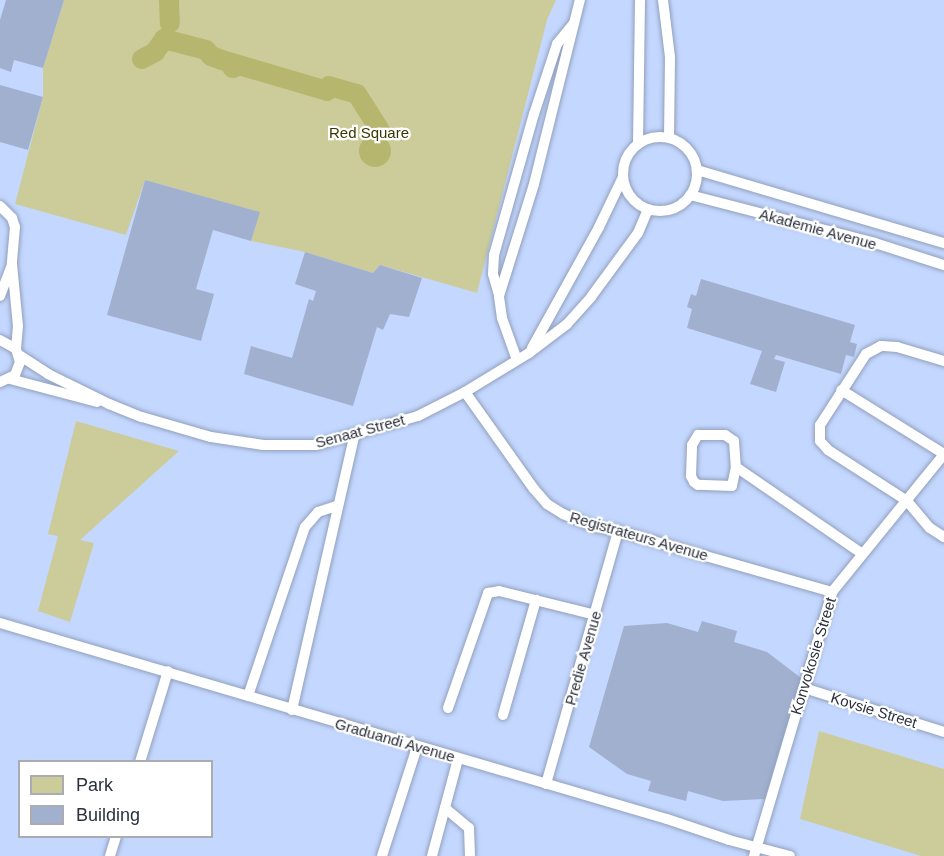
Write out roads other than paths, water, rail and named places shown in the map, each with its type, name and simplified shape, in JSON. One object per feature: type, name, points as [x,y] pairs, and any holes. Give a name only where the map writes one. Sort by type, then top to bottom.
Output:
[{"type":"lane","points":[[500,296],[534,184],[580,0]]},
{"type":"lane","points":[[638,144],[640,0]]},
{"type":"lane","points":[[663,0],[670,57],[669,138]]},
{"type":"lane","points":[[517,360],[502,318],[500,296],[493,274],[494,255],[534,114],[557,44],[574,23]]},
{"type":"lane","points":[[529,354],[593,238],[623,177],[626,158],[638,144],[658,136],[669,138],[688,149],[697,170],[697,179],[690,195],[672,209],[648,209],[634,200],[623,177]]},
{"type":"lane","name":"Akademie Avenue","points":[[697,170],[944,243]]},
{"type":"lane","name":"Akademie Avenue","points":[[690,195],[875,243],[944,265]]},
{"type":"lane","points":[[0,206],[12,218],[15,227],[12,264],[18,326],[18,369],[5,381]]},
{"type":"lane","name":"Senaat Street","points":[[0,340],[48,374],[109,404],[142,417],[211,437],[263,445],[316,445],[418,416],[465,392],[529,354],[567,324],[591,297],[638,233],[648,209]]},
{"type":"lane","points":[[0,297],[12,264]]},
{"type":"lane","points":[[944,361],[897,346],[881,346],[866,354],[820,425],[820,441],[828,450],[907,501],[930,528],[944,537]]},
{"type":"lane","name":"Senaat Street","points":[[5,381],[69,397],[109,404]]},
{"type":"lane","points":[[841,390],[944,454]]},
{"type":"lane","name":"Registrateurs Avenue","points":[[465,392],[547,504],[563,514],[592,526],[618,531],[832,592]]},
{"type":"lane","points":[[736,467],[732,486],[698,485],[691,476],[694,439],[702,435],[732,438],[736,467],[861,553]]},
{"type":"lane","points":[[292,710],[354,436]]},
{"type":"lane","name":"Konvokosie Street","points":[[755,851],[832,592],[861,553],[907,501],[944,454]]},
{"type":"lane","points":[[248,696],[305,527],[318,512],[337,506]]},
{"type":"lane","name":"Predie Avenue","points":[[546,784],[618,531]]},
{"type":"lane","points":[[448,708],[488,593],[499,591],[595,615]]},
{"type":"lane","points":[[503,715],[536,600]]},
{"type":"lane","name":"Graduandi Avenue","points":[[0,622],[546,784],[755,851],[790,856]]},
{"type":"lane","points":[[141,760],[168,671]]},
{"type":"lane","name":"Kovsie Street","points":[[804,688],[944,732]]},
{"type":"lane","points":[[382,856],[417,747]]},
{"type":"lane","points":[[432,856],[458,759]]},
{"type":"lane","points":[[445,808],[469,828],[470,856]]},
{"type":"lane","points":[[110,856],[116,838]]},
{"type":"waterway","points":[[169,0],[170,23]]},
{"type":"waterway","points":[[142,59],[155,52],[164,39],[206,50],[211,56],[222,60],[327,91],[329,86],[357,94],[379,129],[378,135]]},
{"type":"park label","name":"Red Square","points":[[369,133]]}]
